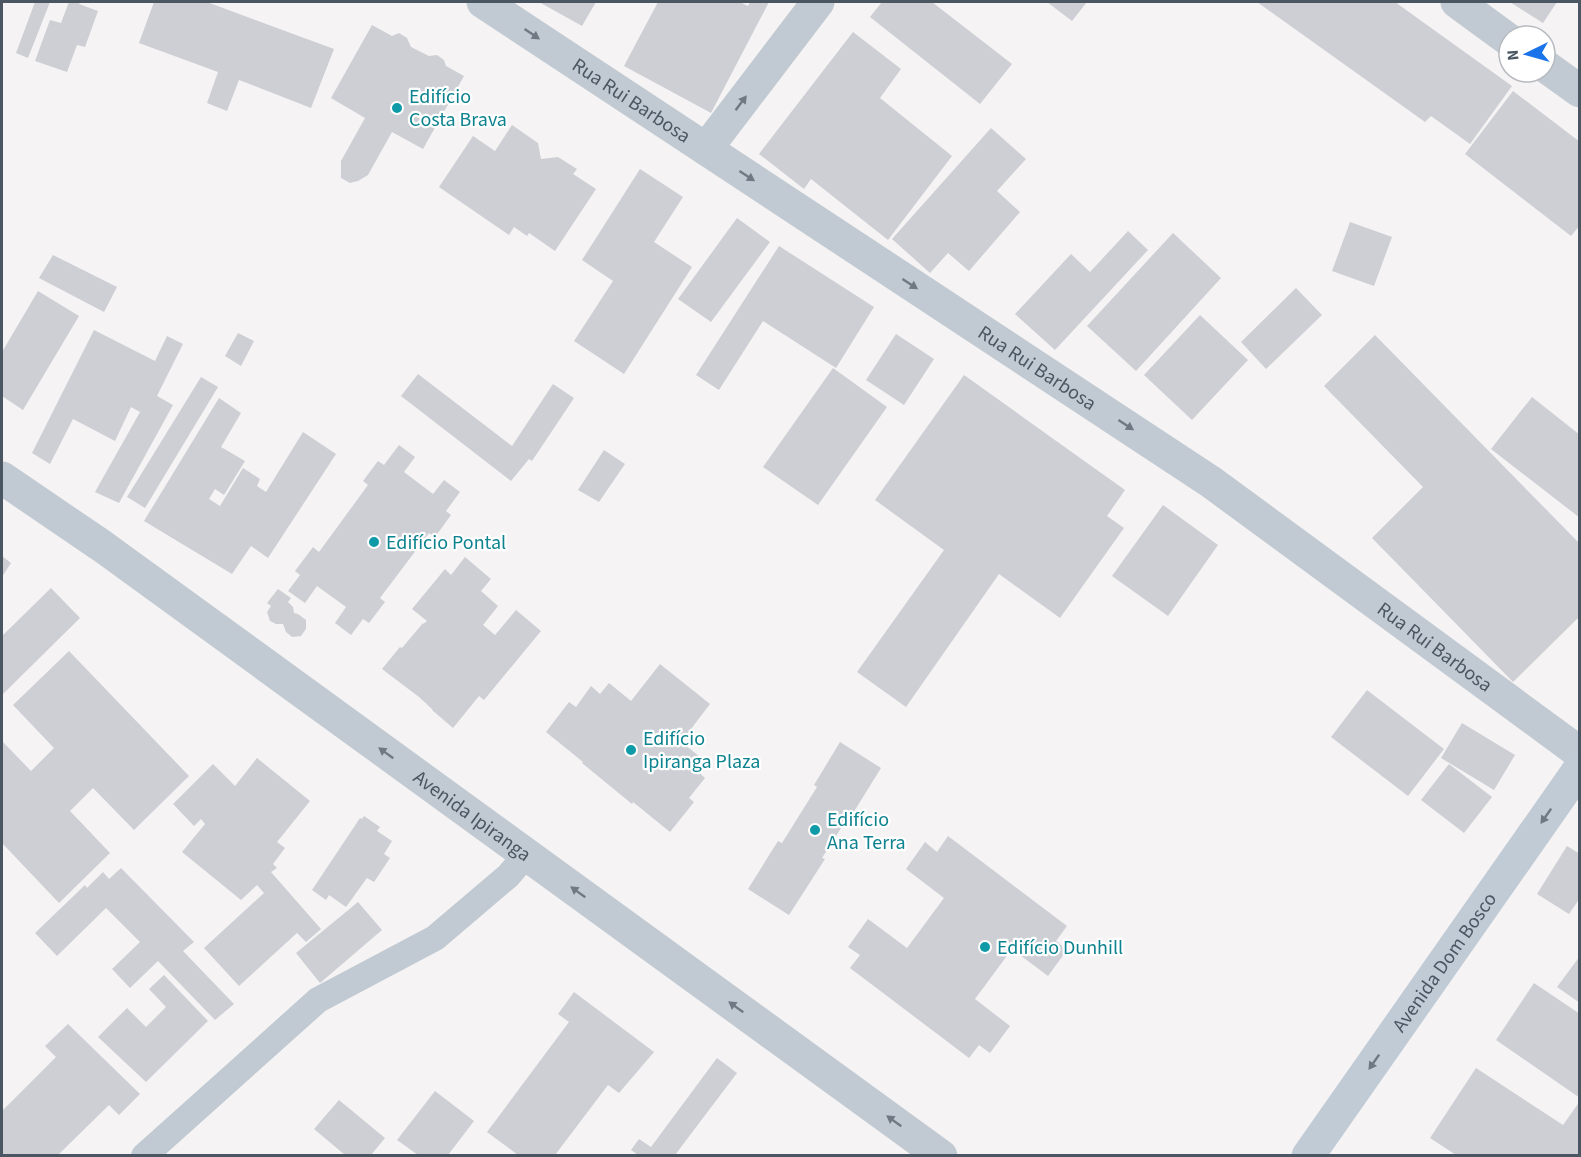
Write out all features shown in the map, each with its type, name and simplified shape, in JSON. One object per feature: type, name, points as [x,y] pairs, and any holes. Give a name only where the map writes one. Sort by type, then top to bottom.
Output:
[{"type":"main road","name":"Avenida Dom Bosco","points":[[1308,1155],[1580,768]]},
{"type":"street","name":"Rua Rui Barbosa","points":[[483,2],[1211,482],[1580,753]]},
{"type":"street","points":[[706,149],[818,2]]},
{"type":"street","points":[[1457,2],[1497,31]]},
{"type":"street","points":[[1557,75],[1580,91]]},
{"type":"street","name":"Avenida Ipiranga","points":[[2,478],[112,553],[941,1155]]},
{"type":"lane","points":[[144,1155],[318,1000],[435,938],[508,876],[526,855]]},
{"type":"building","points":[[35,2],[50,2],[28,58],[16,53]]},
{"type":"building","points":[[69,2],[80,2],[79,4],[98,11],[85,47],[77,45],[67,72],[35,61],[50,20],[61,23]]},
{"type":"building","points":[[154,2],[207,2],[334,49],[311,108],[239,80],[227,111],[207,103],[218,72],[139,43]]},
{"type":"building","points":[[539,2],[596,2],[582,26]]},
{"type":"building","points":[[658,2],[740,2],[748,6],[750,2],[769,2],[711,113],[624,66]]},
{"type":"building","points":[[882,2],[932,2],[1012,64],[980,104],[870,17]]},
{"type":"building","points":[[1047,2],[1087,2],[1072,21]]},
{"type":"building","points":[[1257,2],[1395,2],[1497,75],[1497,84],[1512,86],[1470,144],[1431,116],[1425,122]]},
{"type":"building","points":[[1510,2],[1557,2],[1543,23]]},
{"type":"building","name":"Edifício Costa Brava","points":[[372,25],[392,36],[399,33],[407,38],[411,47],[429,56],[437,55],[444,60],[446,66],[464,76],[423,149],[392,132],[368,175],[350,183],[341,178],[341,161],[365,118],[331,98]]},
{"type":"building","points":[[853,32],[901,69],[880,98],[952,156],[888,240],[811,179],[804,189],[759,154]]},
{"type":"building","points":[[1513,91],[1580,142],[1580,225],[1571,236],[1465,154]]},
{"type":"building","points":[[512,125],[538,143],[541,159],[558,157],[577,169],[573,174],[596,189],[555,251],[529,233],[527,236],[514,227],[509,235],[439,187],[473,136],[495,151]]},
{"type":"building","points":[[991,128],[1026,159],[997,191],[1020,212],[969,271],[948,253],[930,273],[892,239]]},
{"type":"building","points":[[640,169],[683,197],[654,242],[692,267],[624,374],[574,341],[613,281],[582,260]]},
{"type":"building","points":[[737,218],[770,242],[711,322],[678,299]]},
{"type":"building","points":[[1350,222],[1392,237],[1374,286],[1332,271]]},
{"type":"building","points":[[1128,231],[1148,250],[1055,350],[1015,314],[1071,254],[1090,272]]},
{"type":"building","points":[[1173,233],[1221,278],[1136,371],[1087,326]]},
{"type":"building","points":[[779,246],[874,307],[836,368],[763,321],[719,390],[696,375]]},
{"type":"building","points":[[53,255],[117,287],[104,312],[39,278]]},
{"type":"building","points":[[1296,288],[1322,315],[1266,369],[1241,342]]},
{"type":"building","points":[[38,291],[79,316],[23,410],[2,396],[2,352]]},
{"type":"building","points":[[1200,315],[1248,360],[1192,420],[1144,375]]},
{"type":"building","points":[[94,330],[155,361],[167,336],[183,344],[157,396],[173,405],[119,503],[95,492],[140,412],[131,407],[115,441],[73,419],[50,464],[32,453]]},
{"type":"building","points":[[238,333],[254,341],[241,366],[225,356]]},
{"type":"building","points":[[896,334],[934,359],[904,405],[866,380]]},
{"type":"building","points":[[1375,335],[1580,544],[1580,616],[1513,682],[1372,538],[1423,487],[1324,386]]},
{"type":"building","points":[[833,368],[887,407],[818,505],[763,467]]},
{"type":"building","points":[[418,374],[512,446],[553,384],[574,398],[532,461],[529,459],[511,481],[401,396]]},
{"type":"building","points":[[964,375],[1125,490],[1107,516],[1124,528],[1060,618],[999,574],[906,707],[857,672],[944,550],[875,500]]},
{"type":"building","points":[[201,377],[218,387],[145,508],[127,497]]},
{"type":"building","points":[[1532,397],[1580,435],[1580,518],[1491,449]]},
{"type":"building","points":[[219,398],[241,413],[221,447],[245,461],[224,495],[215,489],[209,499],[220,506],[243,468],[260,479],[257,486],[266,492],[303,432],[336,454],[268,558],[251,546],[232,574],[144,521]]},
{"type":"building","name":"Edifício Pontal","points":[[399,445],[415,457],[404,472],[433,494],[444,480],[460,492],[446,511],[451,515],[435,537],[429,533],[380,598],[385,602],[369,623],[363,619],[351,635],[335,623],[346,607],[317,586],[305,603],[288,591],[300,575],[295,571],[313,547],[319,552],[368,485],[363,481],[378,461],[384,465]]},
{"type":"building","points":[[604,450],[625,464],[599,502],[578,490]]},
{"type":"building","points":[[1163,505],[1218,545],[1168,616],[1112,576]]},
{"type":"building","points":[[2,556],[11,563],[2,577]]},
{"type":"building","points":[[465,557],[491,579],[481,591],[498,606],[483,625],[495,635],[516,610],[541,631],[484,700],[479,696],[453,728],[419,697],[382,669],[400,647],[402,648],[427,621],[412,609],[445,569],[451,575]]},
{"type":"building","points":[[51,588],[80,618],[2,695],[2,636]]},
{"type":"building","points":[[278,589],[291,598],[288,602],[293,607],[294,613],[306,620],[306,629],[301,636],[292,637],[286,632],[283,624],[270,621],[267,612],[271,606],[267,603]]},
{"type":"building","points":[[69,651],[189,776],[134,830],[93,788],[70,811],[110,853],[59,903],[2,843],[2,741],[31,771],[54,748],[13,705]]},
{"type":"building","name":"Edifício Ipiranga Plaza","points":[[660,664],[710,704],[681,742],[703,759],[695,769],[705,778],[689,798],[694,802],[670,832],[633,802],[632,804],[546,732],[569,702],[576,707],[591,686],[600,694],[609,683],[631,701]]},
{"type":"building","points":[[1367,690],[1444,749],[1408,796],[1331,737]]},
{"type":"building","points":[[1462,723],[1515,755],[1494,790],[1441,758]]},
{"type":"building","name":"Edifício Ana Terra","points":[[840,742],[881,768],[822,858],[825,859],[789,915],[748,889],[778,841],[782,843],[817,787],[814,785]]},
{"type":"building","points":[[257,758],[310,801],[277,842],[285,848],[273,864],[277,868],[271,872],[321,929],[306,942],[297,933],[239,986],[204,948],[264,893],[257,885],[241,900],[182,852],[205,824],[201,819],[194,826],[173,804],[213,764],[235,786]]},
{"type":"building","points":[[1449,764],[1492,797],[1464,833],[1421,800]]},
{"type":"building","points":[[364,816],[380,827],[377,831],[392,841],[384,854],[390,858],[374,882],[367,878],[346,907],[329,895],[326,900],[312,890],[360,818]]},
{"type":"building","name":"Edifício Dunhill","points":[[948,836],[1067,926],[1056,941],[1067,950],[1048,976],[1012,949],[975,999],[1010,1026],[990,1053],[979,1045],[969,1058],[850,968],[860,955],[848,947],[868,919],[907,948],[944,898],[906,869],[925,842],[937,852]]},
{"type":"building","points":[[1567,846],[1580,854],[1580,898],[1569,914],[1537,894]]},
{"type":"building","points":[[121,868],[194,942],[183,951],[234,1004],[215,1020],[158,961],[130,988],[112,969],[140,942],[106,908],[57,956],[35,933],[85,885],[87,888],[103,872],[109,879]]},
{"type":"building","points":[[358,902],[382,930],[320,983],[296,953]]},
{"type":"building","points":[[1580,956],[1580,1003],[1557,987]]},
{"type":"building","points":[[164,975],[208,1021],[146,1082],[98,1037],[127,1008],[146,1027],[166,1007],[149,989]]},
{"type":"building","points":[[1534,983],[1580,1014],[1580,1098],[1496,1040]]},
{"type":"building","points":[[574,992],[654,1052],[619,1093],[608,1085],[555,1155],[518,1155],[487,1132],[569,1022],[558,1014]]},
{"type":"building","points":[[68,1024],[140,1094],[119,1115],[109,1105],[58,1155],[2,1155],[2,1111],[56,1057],[45,1046]]},
{"type":"building","points":[[717,1058],[737,1073],[675,1155],[638,1155],[631,1150],[639,1139],[651,1147]]},
{"type":"building","points":[[1476,1068],[1563,1125],[1580,1101],[1580,1155],[1456,1155],[1430,1138]]},
{"type":"building","points":[[435,1091],[474,1121],[448,1155],[418,1155],[397,1140]]},
{"type":"building","points":[[339,1100],[385,1138],[371,1155],[345,1155],[314,1129]]},
{"type":"place","name":"Edifício Costa Brava","points":[[397,108]]},
{"type":"place","name":"Edifício Pontal","points":[[374,542]]},
{"type":"place","name":"Edifício Ipiranga Plaza","points":[[631,750]]},
{"type":"place","name":"Edifício Ana Terra","points":[[815,830]]},
{"type":"place","name":"Edifício Dunhill","points":[[985,947]]}]
